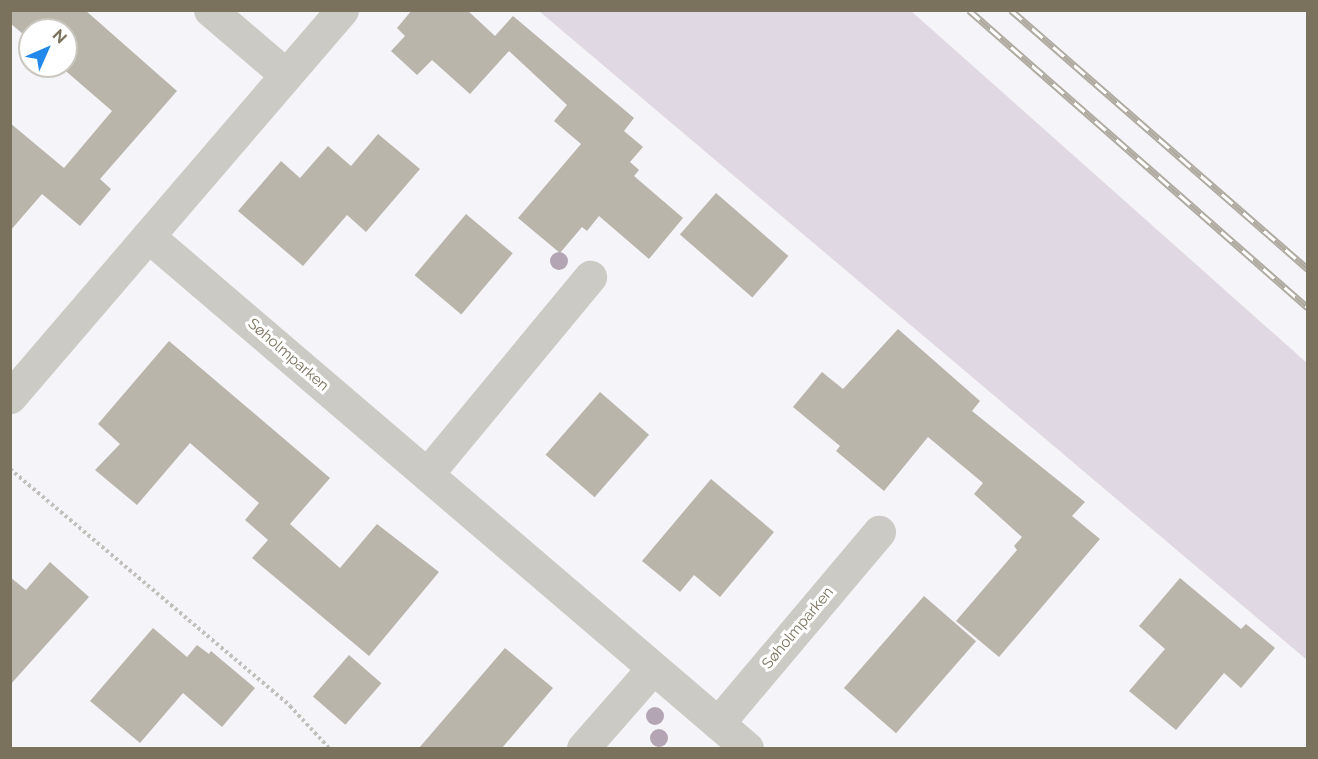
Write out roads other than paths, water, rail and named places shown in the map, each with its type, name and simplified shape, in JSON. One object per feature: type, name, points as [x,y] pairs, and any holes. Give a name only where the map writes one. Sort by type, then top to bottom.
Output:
[{"type":"street","points":[[210,10],[286,75]]},
{"type":"street","points":[[15,383],[148,236],[342,10]]},
{"type":"street","name":"Søholmparken","points":[[148,236],[747,748]]},
{"type":"street","points":[[427,474],[590,278]]},
{"type":"street","name":"Søholmparken","points":[[718,723],[879,532]]},
{"type":"street","points":[[583,748],[653,668]]},
{"type":"railway","points":[[969,10],[1308,308]]},
{"type":"railway","points":[[1011,10],[1308,269]]}]
